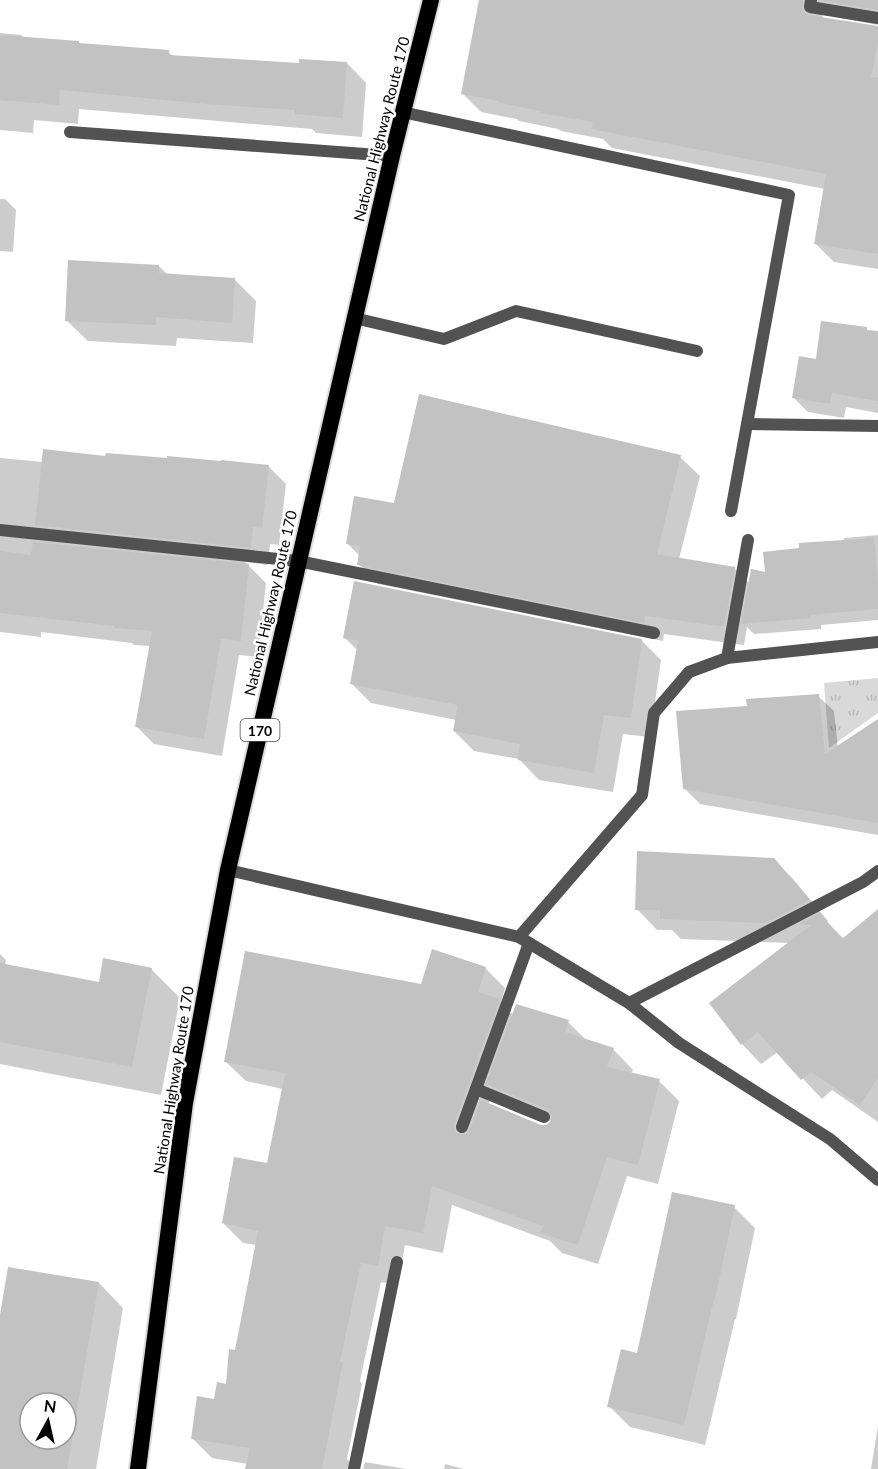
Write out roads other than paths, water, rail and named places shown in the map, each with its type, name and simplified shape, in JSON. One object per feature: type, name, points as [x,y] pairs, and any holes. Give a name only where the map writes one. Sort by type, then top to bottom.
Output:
[{"type":"highway","name":"National Highway Route 170","points":[[138,1469],[185,1103],[228,870],[402,112],[431,0]]},
{"type":"street","points":[[811,0],[810,8],[878,18]]},
{"type":"street","points":[[402,112],[789,195],[731,511]]},
{"type":"street","points":[[70,132],[392,156]]},
{"type":"street","points":[[354,318],[444,339],[516,311],[697,351]]},
{"type":"street","points":[[747,424],[878,426]]},
{"type":"street","points":[[0,530],[298,561],[654,633]]},
{"type":"street","points":[[727,658],[748,540]]},
{"type":"street","points":[[462,1127],[524,940],[642,795],[654,713],[689,672],[727,658],[878,642]]},
{"type":"street","points":[[228,870],[524,940],[629,1004],[679,1042],[830,1139],[878,1180]]},
{"type":"street","points":[[629,1004],[863,882],[878,871]]},
{"type":"street","points":[[476,1089],[544,1117]]},
{"type":"street","points":[[354,1469],[398,1262]]}]
